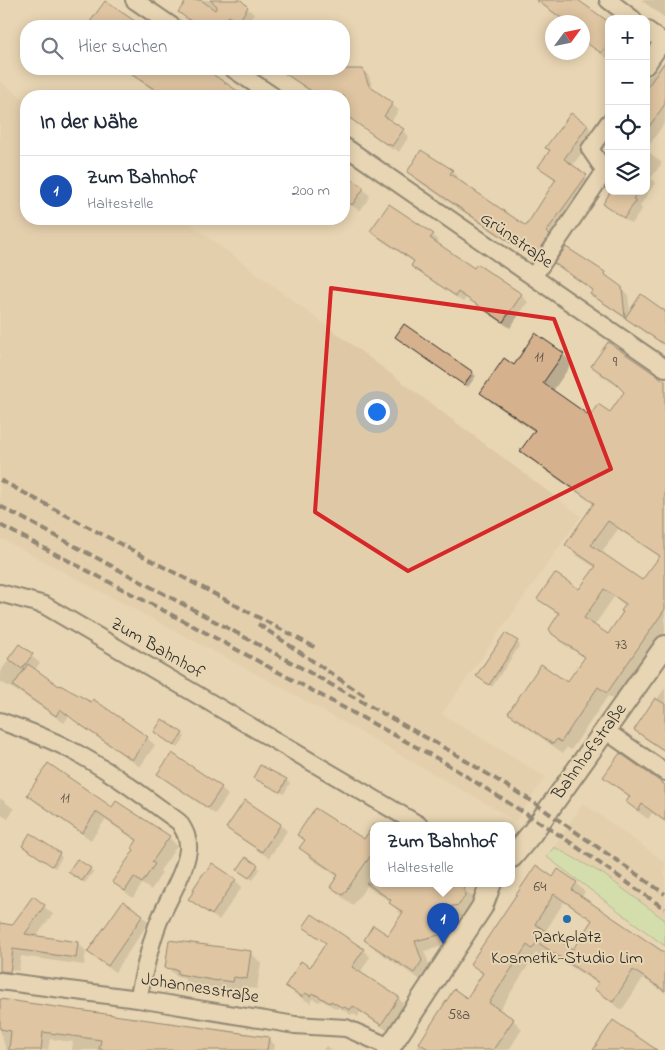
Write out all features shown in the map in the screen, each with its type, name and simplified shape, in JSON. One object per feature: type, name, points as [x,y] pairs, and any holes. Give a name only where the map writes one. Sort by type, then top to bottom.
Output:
[{"type":"street","points":[[134,0],[163,20]]},
{"type":"street","points":[[608,0],[628,15]]},
{"type":"street","points":[[650,32],[664,42],[650,61]]},
{"type":"street","points":[[242,75],[264,90]]},
{"type":"street","points":[[533,277],[605,171],[590,149],[605,128]]},
{"type":"street","name":"Grünstraße","points":[[350,150],[665,368]]},
{"type":"street","name":"Zum Bahnhof","points":[[0,593],[44,606],[414,822]]},
{"type":"street","name":"Bahnhofstraße","points":[[515,853],[606,731],[665,646]]},
{"type":"street","points":[[0,722],[42,736],[94,763],[179,822],[184,829],[187,836],[188,849],[185,862],[158,922],[138,999]]},
{"type":"street","points":[[606,731],[665,772]]},
{"type":"street","points":[[389,1049],[482,907],[490,887]]},
{"type":"street","name":"Johannesstraße","points":[[0,981],[138,999],[295,1025],[346,1028],[389,1049]]},
{"type":"highlighted area","points":[[331,288],[554,319],[611,469],[408,571],[315,512]]},
{"type":"shaded area","points":[[0,81],[20,96],[20,225],[192,225],[581,516],[442,714],[545,777],[516,821],[288,691],[0,538]]},
{"type":"shaded area","points":[[583,803],[665,862],[665,920],[603,874],[554,847]]},
{"type":"green space","points":[[554,847],[603,874],[665,920],[665,946],[547,857]]},
{"type":"building","points":[[187,0],[201,0],[215,10],[217,6],[210,0],[241,0],[248,7],[240,20],[234,20],[229,16],[226,20],[189,20],[178,12]]},
{"type":"building","points":[[536,0],[578,0],[605,19],[605,48],[601,53],[590,45],[590,15],[557,15]]},
{"type":"building","points":[[105,1],[133,20],[91,20]]},
{"type":"building","points":[[665,62],[665,104],[650,125],[650,105],[650,83]]},
{"type":"building","points":[[350,69],[363,69],[369,86],[393,103],[384,116],[404,129],[392,146],[386,144],[350,118],[350,90],[310,90],[287,75],[350,75]]},
{"type":"building","points":[[132,75],[214,75],[236,90],[156,90]]},
{"type":"building","points":[[571,113],[588,125],[564,159],[587,175],[546,232],[550,235],[532,257],[407,172],[421,150],[453,170],[450,174],[526,226],[556,179],[538,167],[550,150],[545,148]]},
{"type":"building","points":[[350,178],[364,188],[352,205],[350,204]]},
{"type":"building","points":[[609,195],[636,195],[633,199],[636,201],[624,218],[603,204]]},
{"type":"building","points":[[389,204],[434,234],[430,238],[474,268],[477,264],[522,294],[503,322],[458,292],[456,296],[418,271],[411,266],[414,261],[370,231]]},
{"type":"building","points":[[566,247],[605,272],[604,274],[622,287],[625,317],[590,294],[593,290],[554,263]]},
{"type":"building","points":[[641,294],[665,311],[665,345],[625,318]]},
{"type":"building","points":[[404,324],[473,372],[464,385],[395,337]]},
{"type":"building","points":[[535,333],[564,353],[543,383],[590,416],[598,404],[610,412],[624,392],[591,366],[608,342],[665,381],[665,609],[607,693],[598,687],[561,742],[557,739],[553,744],[508,713],[541,664],[567,682],[585,657],[552,634],[549,629],[559,613],[537,599],[555,573],[579,589],[596,566],[565,545],[594,503],[520,451],[535,430],[480,393],[504,358],[514,365]],"holes":[[[608,521],[660,556],[642,580],[591,545]],[[604,589],[626,604],[621,611],[623,612],[608,634],[584,618]]]},
{"type":"building","points":[[505,633],[518,641],[489,685],[476,676]]},
{"type":"building","points":[[19,644],[33,654],[22,669],[8,659]]},
{"type":"building","points":[[28,664],[59,686],[91,702],[93,699],[148,737],[132,760],[60,709],[56,716],[13,686]]},
{"type":"building","points":[[655,698],[665,704],[665,751],[634,730]]},
{"type":"building","points":[[162,719],[183,733],[174,746],[154,732]]},
{"type":"building","points":[[172,753],[222,787],[208,808],[157,774]]},
{"type":"building","points":[[620,753],[665,785],[665,821],[642,804],[638,811],[626,802],[630,796],[603,777]]},
{"type":"building","points":[[48,763],[112,807],[116,801],[170,836],[152,862],[155,864],[142,883],[134,877],[125,891],[112,882],[134,850],[132,848],[137,840],[96,812],[82,833],[27,795]]},
{"type":"building","points":[[260,765],[287,779],[280,792],[253,778]]},
{"type":"building","points":[[245,800],[281,824],[262,852],[226,828]]},
{"type":"building","points":[[315,808],[364,839],[370,830],[370,857],[343,895],[330,887],[338,875],[299,848],[305,840],[297,835]]},
{"type":"building","points":[[30,833],[60,853],[52,866],[22,846]]},
{"type":"building","points":[[246,857],[258,865],[249,878],[237,870]]},
{"type":"building","points":[[77,859],[91,868],[82,881],[68,872]]},
{"type":"building","points":[[212,863],[236,879],[212,915],[188,899]]},
{"type":"building","points":[[536,865],[553,877],[558,869],[577,882],[572,890],[665,953],[665,991],[633,970],[613,1002],[594,989],[599,983],[537,942],[532,949],[527,945],[489,1003],[514,1019],[493,1050],[430,1050],[419,1043],[454,989],[467,998],[483,973],[470,964]],"holes":[[[554,894],[592,920],[573,949],[535,924]]]},
{"type":"building","points":[[372,887],[463,887],[465,896],[459,905],[448,907],[451,917],[439,935],[415,941],[422,961],[414,973],[364,940],[373,925],[388,935],[403,912],[389,903],[391,900]]},
{"type":"building","points":[[33,896],[45,905],[25,934],[78,942],[76,958],[13,949],[10,972],[0,971],[0,923],[12,925]]},
{"type":"building","points":[[123,901],[143,915],[108,966],[87,952]]},
{"type":"building","points":[[312,914],[364,949],[352,967],[399,997],[381,1025],[353,1006],[350,1010],[343,1008],[313,993],[311,996],[305,993],[303,997],[285,986],[301,961],[310,967],[326,943],[303,927]]},
{"type":"building","points":[[169,940],[251,951],[247,979],[234,977],[233,982],[218,981],[178,974],[178,970],[165,968]]},
{"type":"building","points":[[0,999],[269,1037],[267,1050],[109,1050],[99,1049],[101,1040],[43,1032],[41,1050],[9,1050],[11,1031],[0,1029]]},
{"type":"building","points":[[613,1020],[657,1050],[593,1050]]},
{"type":"railway","points":[[0,480],[318,649]]},
{"type":"railway","points":[[0,506],[289,661],[450,751],[530,800],[665,894]]},
{"type":"railway","points":[[0,525],[197,628],[442,761],[561,836],[665,909]]},
{"type":"railway","points":[[258,624],[366,697]]},
{"type":"place","name":"Parkplatz Kosmetik-Studio Lim","points":[[567,919]]},
{"type":"place","name":"Zum Bahnhof","points":[[443,944]]}]
